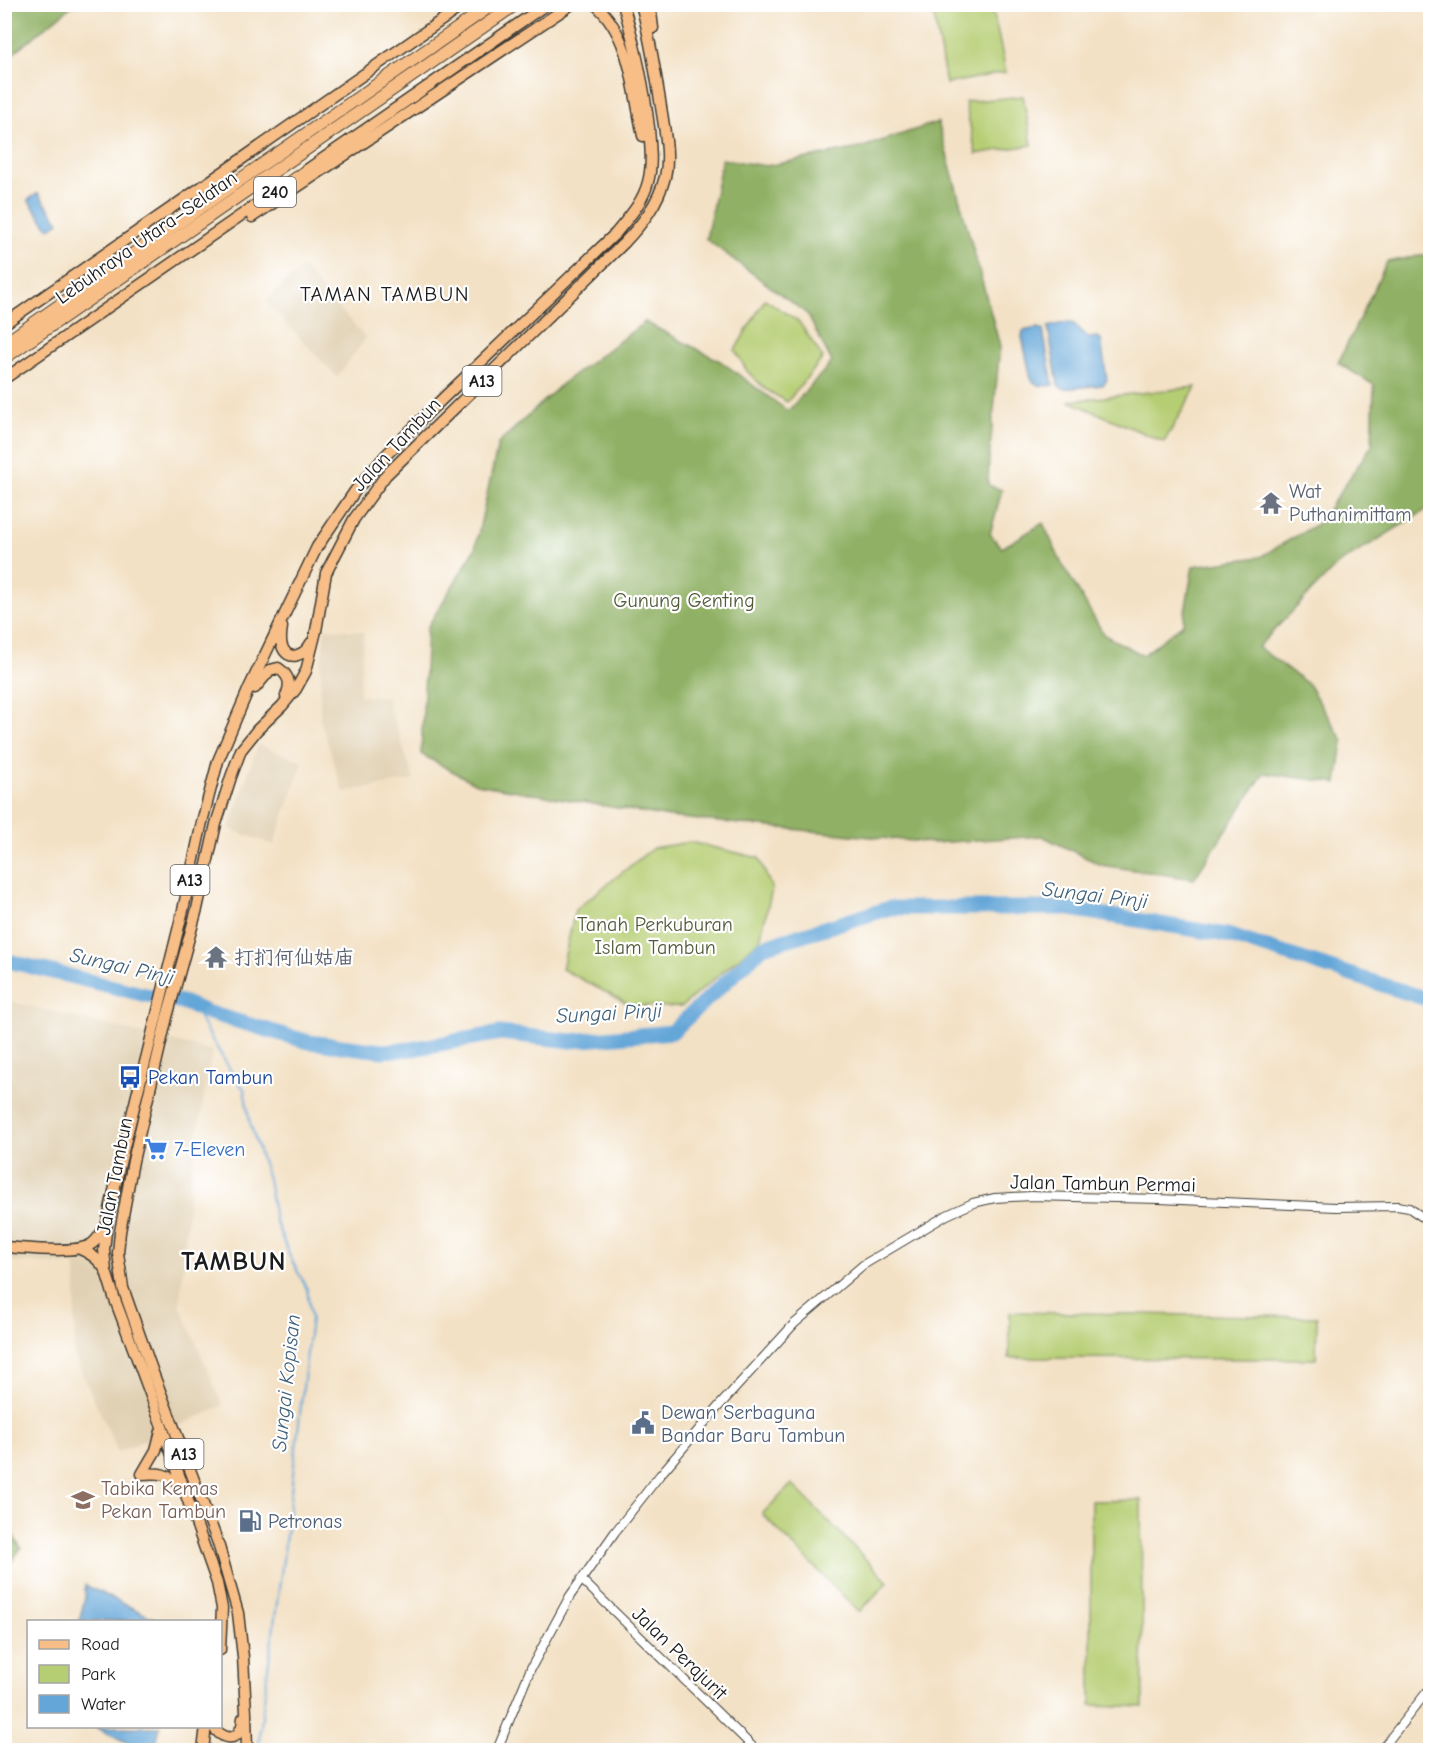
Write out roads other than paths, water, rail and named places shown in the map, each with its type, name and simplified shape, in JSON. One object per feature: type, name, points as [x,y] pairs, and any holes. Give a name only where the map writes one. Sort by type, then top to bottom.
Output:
[{"type":"highway","name":"Lebuhraya Utara–Selatan","points":[[4,344],[493,4]]},
{"type":"highway","name":"Lebuhraya Utara–Selatan","points":[[4,358],[516,4]]},
{"type":"main road","points":[[4,324],[465,4]]},
{"type":"main road","points":[[198,246],[222,237],[572,4]]},
{"type":"main road","points":[[595,4],[617,30],[622,43],[643,135],[651,153]]},
{"type":"main road","name":"Jalan Tambun","points":[[171,983],[169,966],[208,794],[218,761],[282,618],[317,547],[346,503],[386,455],[602,247],[629,217],[644,193],[649,181],[651,153],[640,69],[623,4]]},
{"type":"main road","name":"Jalan Tambun","points":[[247,1750],[248,1732],[238,1613],[225,1567],[152,1370],[120,1274],[118,1253],[124,1206],[162,1015],[197,909],[216,824],[241,750],[296,689],[306,670],[316,631],[326,573],[354,519],[386,475],[642,224],[660,193],[666,175],[666,143],[651,43],[641,4]]},
{"type":"main road","points":[[650,4],[653,26],[651,43]]},
{"type":"main road","name":"240","points":[[4,379],[546,5]]},
{"type":"main road","points":[[282,618],[282,648],[293,656],[300,655],[308,649],[316,631]]},
{"type":"main road","points":[[241,708],[264,676],[270,670],[278,668],[289,679],[289,687],[282,706]]},
{"type":"main road","name":"Jalan Tambun","points":[[162,1015],[152,1034],[121,1159],[107,1223],[104,1250],[106,1271],[217,1583],[222,1608],[221,1620]]},
{"type":"main road","points":[[4,1247],[80,1249],[92,1245],[107,1223]]},
{"type":"main road","points":[[80,1249],[99,1260],[106,1271]]},
{"type":"main road","points":[[162,1428],[156,1450],[142,1474],[157,1472],[168,1475],[182,1485]]},
{"type":"main road","points":[[214,1728],[218,1734],[227,1738],[236,1736],[241,1729],[245,1700]]},
{"type":"main road","points":[[203,1750],[206,1728]]},
{"type":"street","name":"Jalan Tambun Permai","points":[[496,1750],[531,1668],[560,1612],[615,1532],[660,1475],[794,1324],[864,1265],[947,1215],[973,1203],[995,1198],[1031,1196],[1159,1199],[1336,1208],[1396,1206],[1409,1208],[1431,1222]]},
{"type":"street","name":"Jalan Perajurit","points":[[581,1579],[756,1750]]},
{"type":"street","points":[[1381,1750],[1431,1688]]},
{"type":"water","points":[[38,193],[59,222],[49,229],[28,200]]},
{"type":"water","points":[[1067,322],[1074,324],[1089,338],[1101,339],[1107,380],[1103,385],[1063,389],[1058,385],[1048,327]]},
{"type":"water","points":[[1037,328],[1043,330],[1053,385],[1041,385],[1031,379],[1022,337],[1023,331]]},
{"type":"water","points":[[85,1585],[157,1620],[79,1620],[85,1598]]},
{"type":"water","points":[[97,1728],[160,1728],[154,1750],[143,1750]]},
{"type":"waterway","name":"Sungai Pinji","points":[[4,960],[182,1002],[209,1013],[309,1042],[382,1051],[412,1049],[500,1033],[571,1041],[672,1032],[763,947],[890,908],[1064,908],[1227,935],[1430,1000]]},
{"type":"waterway","name":"Sungai Kopisan","points":[[192,1006],[244,1089],[250,1123],[268,1179],[275,1220],[290,1257],[307,1289],[311,1318],[258,1750]]},
{"type":"place","name":"Wat Puthanimittam","points":[[1271,503]]},
{"type":"place","name":"打扪何仙姑庙","points":[[216,957]]},
{"type":"place","name":"Pekan Tambun","points":[[130,1077]]},
{"type":"place","name":"7-Eleven","points":[[156,1149]]},
{"type":"place","name":"Dewan Serbaguna Bandar Baru Tambun","points":[[643,1423]]},
{"type":"place","name":"Tabika Kemas Pekan Tambun","points":[[83,1500]]},
{"type":"place","name":"Petronas","points":[[250,1521]]},
{"type":"district","name":"TAMAN TAMBUN","points":[[385,294]]},
{"type":"district","name":"TAMBUN","points":[[234,1261]]},
{"type":"park label","name":"Gunung Genting","points":[[684,600]]},
{"type":"park label","name":"Tanah Perkuburan Islam Tambun","points":[[655,936]]}]
